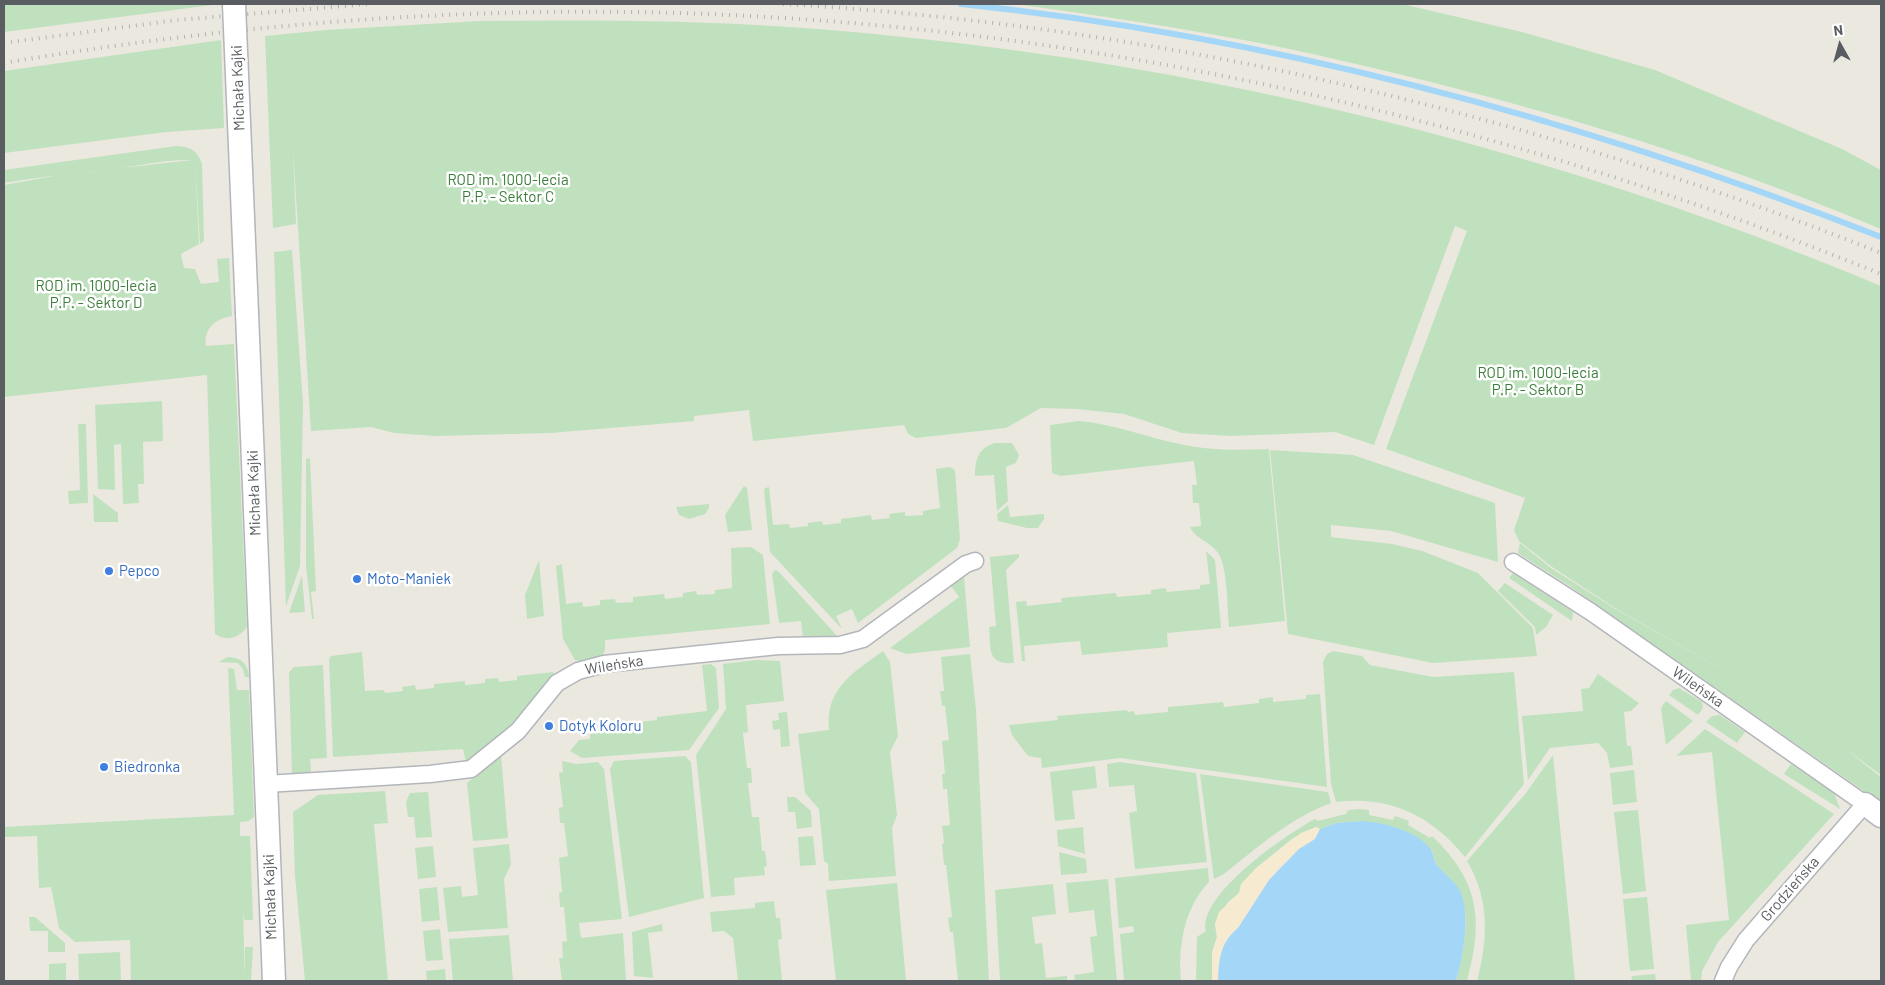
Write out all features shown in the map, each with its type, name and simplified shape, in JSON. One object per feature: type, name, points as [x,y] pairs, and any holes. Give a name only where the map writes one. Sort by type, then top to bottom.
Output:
[{"type":"street","name":"Michała Kajki","points":[[234,4],[274,981]]},
{"type":"street","name":"Wileńska","points":[[266,784],[430,774],[471,769],[518,731],[557,683],[578,670],[604,664],[758,648],[849,643],[863,639],[966,564],[975,561]]},
{"type":"street","name":"Wileńska","points":[[1513,562],[1591,612],[1873,810]]},
{"type":"street","name":"Grodzieńska","points":[[1723,981],[1729,967],[1746,940],[1873,810]]},
{"type":"green space","points":[[4,4],[220,4],[4,32]]},
{"type":"green space","points":[[1015,4],[1402,4],[1522,32],[1655,70],[1842,149],[1881,170],[1881,229],[1813,201],[1674,152],[1532,109],[1461,90],[1317,55],[1242,40],[1129,20]]},
{"type":"green space","points":[[479,21],[634,21],[789,27],[929,40],[1069,58],[1208,82],[1346,112],[1482,147],[1617,188],[1750,234],[1881,286],[1881,775],[1843,747],[1881,777],[1881,803],[1571,587],[1518,553],[1520,543],[1551,568],[1617,610],[1764,693],[1618,610],[1552,567],[1519,541],[1514,530],[1525,498],[1386,449],[1467,231],[1455,226],[1374,445],[1335,432],[1231,436],[1182,433],[1124,414],[1077,409],[1041,408],[1006,428],[916,438],[908,434],[904,425],[753,441],[749,410],[694,416],[694,421],[550,433],[436,436],[394,433],[371,427],[311,431],[293,150],[296,224],[273,228],[265,36],[326,30]]},
{"type":"green space","points":[[221,40],[224,128],[166,132],[4,153],[4,71]]},
{"type":"green space","name":"ROD im. 1000-lecia P.P. - Sektor D","points":[[176,146],[186,147],[198,155],[202,164],[204,241],[200,244],[195,159],[199,244],[181,254],[184,268],[195,269],[201,284],[219,282],[217,259],[229,258],[232,316],[221,319],[212,325],[207,334],[206,346],[234,344],[247,627],[237,636],[224,638],[215,634],[207,375],[4,397],[4,185],[58,175],[4,183],[4,170]],"holes":[[[192,160],[126,167],[162,162]]]},
{"type":"green space","points":[[292,250],[303,404],[300,566],[286,606],[274,252]]},
{"type":"green space","points":[[162,401],[163,441],[143,442],[144,484],[138,484],[139,503],[123,504],[121,444],[114,445],[115,490],[98,489],[95,405]]},
{"type":"green space","points":[[1079,421],[1105,425],[1202,448],[1224,450],[1269,449],[1285,621],[1229,627],[1224,568],[1221,559],[1215,549],[1196,535],[1190,527],[1201,526],[1199,503],[1193,503],[1192,485],[1197,485],[1194,461],[1061,476],[1052,473],[1050,425]]},
{"type":"green space","points":[[78,424],[86,424],[88,503],[69,504],[68,491],[80,490]]},
{"type":"green space","points":[[995,443],[1012,443],[1019,455],[1016,463],[1006,467],[1008,501],[997,511],[994,475],[975,476],[977,460],[981,451]]},
{"type":"green space","points":[[1270,450],[1353,455],[1495,503],[1498,562],[1391,531],[1331,525],[1331,537],[1392,544],[1422,551],[1478,573],[1533,628],[1537,656],[1433,663],[1288,634]]},
{"type":"green space","points":[[310,458],[316,591],[311,592],[314,619],[312,619],[306,566],[306,459]]},
{"type":"green space","points":[[950,467],[955,470],[960,539],[957,548],[858,623],[852,609],[836,616],[842,629],[770,552],[765,488],[769,487],[773,525],[789,524],[790,528],[808,526],[808,523],[822,521],[823,525],[841,523],[841,519],[871,515],[872,520],[890,518],[889,514],[905,512],[905,516],[923,515],[923,511],[940,508],[936,469]]},
{"type":"green space","points":[[744,486],[747,488],[752,530],[728,532],[725,515]]},
{"type":"green space","points":[[93,494],[118,513],[118,522],[94,522]]},
{"type":"green space","points":[[709,504],[705,514],[689,519],[679,515],[676,507]]},
{"type":"green space","points":[[1008,505],[1010,517],[1044,514],[1044,519],[1038,528],[1027,528],[998,521],[997,514]]},
{"type":"green space","points":[[751,547],[763,555],[770,624],[605,640],[603,655],[579,661],[575,660],[563,639],[556,566],[562,564],[566,604],[582,602],[583,607],[600,605],[600,600],[615,599],[616,603],[633,602],[633,597],[664,594],[665,599],[683,597],[683,593],[696,591],[697,595],[715,594],[715,590],[732,588],[731,548]]},
{"type":"green space","points":[[1206,551],[1215,560],[1221,628],[1167,633],[1168,647],[1082,655],[1080,641],[1024,646],[1025,661],[1022,661],[1016,602],[1026,601],[1027,606],[1062,602],[1061,598],[1116,593],[1117,597],[1151,594],[1151,590],[1166,588],[1167,592],[1200,589],[1200,585],[1210,584]]},
{"type":"green space","points":[[1019,554],[1019,557],[1006,570],[1014,663],[1005,663],[994,658],[990,648],[989,627],[996,626],[990,557]]},
{"type":"green space","points":[[539,560],[544,616],[527,619],[525,595]]},
{"type":"green space","points":[[775,570],[839,638],[803,638],[801,621],[779,623],[772,574]]},
{"type":"green space","points":[[1513,573],[1573,612],[1572,621],[1509,578]]},
{"type":"green space","points":[[302,575],[305,612],[289,613]]},
{"type":"green space","points":[[964,577],[970,647],[906,654],[890,648],[959,597],[950,585]]},
{"type":"green space","points":[[1505,583],[1553,615],[1546,627],[1536,635],[1535,627],[1498,591]]},
{"type":"green space","points":[[883,651],[890,662],[898,736],[890,752],[897,815],[892,828],[896,876],[829,881],[828,864],[824,861],[819,809],[805,793],[798,734],[829,730],[829,715],[836,692],[861,667]]},
{"type":"green space","points":[[1333,651],[1362,656],[1370,665],[1433,677],[1514,672],[1524,784],[1465,857],[1438,830],[1408,811],[1374,802],[1336,802],[1331,784],[1323,662],[1327,654]]},
{"type":"green space","points":[[362,652],[365,691],[384,690],[385,693],[403,691],[402,687],[415,685],[416,690],[434,688],[434,684],[465,681],[465,685],[485,683],[485,679],[498,678],[499,682],[517,680],[517,676],[553,672],[554,676],[501,736],[466,763],[463,749],[333,757],[329,659],[331,656]]},
{"type":"green space","points":[[970,654],[976,710],[989,981],[958,981],[953,932],[950,932],[948,918],[952,917],[942,844],[944,843],[942,826],[950,825],[947,789],[943,789],[942,774],[945,774],[942,741],[949,740],[945,706],[942,706],[940,691],[944,691],[941,657]]},
{"type":"green space","points":[[228,657],[243,662],[249,677],[245,677],[243,669],[238,663],[218,662]]},
{"type":"green space","points":[[757,660],[780,661],[784,701],[746,705],[748,732],[743,733],[747,768],[751,768],[752,783],[748,783],[752,817],[759,817],[762,851],[765,851],[767,866],[764,867],[765,875],[734,878],[735,895],[711,897],[696,755],[726,709],[723,664]]},
{"type":"green space","points":[[711,664],[716,668],[719,708],[689,750],[582,758],[570,751],[579,740],[590,739],[590,734],[624,730],[624,724],[657,720],[657,717],[707,711],[702,665]]},
{"type":"green space","points":[[323,665],[327,758],[310,759],[311,771],[309,774],[292,774],[289,672],[294,667]]},
{"type":"green space","points":[[228,668],[234,669],[237,690],[249,690],[254,817],[249,821],[240,822],[240,836],[250,836],[253,920],[244,920],[243,910],[245,981],[131,981],[130,940],[75,942],[59,928],[51,887],[39,888],[37,836],[4,837],[4,827],[234,815]]},
{"type":"green space","points":[[1598,674],[1639,703],[1631,711],[1624,712],[1627,746],[1631,746],[1633,765],[1610,768],[1607,753],[1598,743],[1550,748],[1528,780],[1522,716],[1583,711],[1581,689],[1589,688]]},
{"type":"green space","points":[[1679,688],[1702,702],[1703,708],[1698,715],[1669,695],[1673,690]]},
{"type":"green space","points":[[1320,694],[1327,787],[1120,758],[1042,768],[1041,758],[1028,756],[1012,735],[1009,725],[1058,720],[1057,716],[1127,710],[1128,712],[1134,711],[1135,715],[1168,712],[1168,707],[1223,702],[1224,707],[1259,703],[1259,699],[1273,697],[1273,702],[1306,699],[1306,695]]},
{"type":"green space","points":[[1666,701],[1693,721],[1666,745],[1661,708]]},
{"type":"green space","points":[[787,712],[790,746],[781,747],[780,729],[773,730],[772,721],[779,720],[778,713]]},
{"type":"green space","points":[[1720,715],[1745,732],[1737,743],[1706,722],[1712,716]]},
{"type":"green space","points":[[1705,729],[1834,814],[1718,942],[1702,971],[1701,981],[1691,981],[1686,925],[1729,920],[1712,752],[1676,756]]},
{"type":"green space","points":[[501,755],[508,838],[473,841],[467,783]]},
{"type":"green space","points":[[1553,755],[1575,981],[1477,981],[1481,966],[1485,920],[1480,890],[1467,861],[1526,793]]},
{"type":"green space","points":[[685,756],[691,762],[704,898],[629,917],[610,769],[614,761]]},
{"type":"green space","points":[[562,761],[576,764],[598,762],[604,769],[622,919],[579,923],[581,938],[623,933],[626,981],[562,981],[559,958],[563,958],[562,942],[567,941],[564,907],[560,907],[559,893],[562,892],[559,858],[568,856],[564,823],[560,823],[559,808],[563,807],[559,773],[563,772]]},
{"type":"green space","points":[[1120,762],[1196,773],[1207,862],[1135,869],[1129,813],[1137,811],[1134,785],[1109,787],[1107,764]]},
{"type":"green space","points":[[1791,764],[1834,793],[1840,809],[1784,774]]},
{"type":"green space","points":[[1095,766],[1097,788],[1072,791],[1075,819],[1055,821],[1050,772]]},
{"type":"green space","points":[[1634,770],[1637,802],[1613,805],[1610,773]]},
{"type":"green space","points":[[1200,774],[1328,792],[1331,803],[1288,825],[1224,874],[1214,879]]},
{"type":"green space","points":[[385,791],[388,823],[374,824],[388,981],[305,981],[295,876],[293,812],[318,795]]},
{"type":"green space","points":[[428,792],[432,837],[416,838],[414,817],[408,817],[406,802],[410,793]]},
{"type":"green space","points":[[787,797],[795,797],[811,811],[812,827],[797,829],[795,812],[788,812]]},
{"type":"green space","points":[[1348,810],[1369,810],[1369,815],[1393,820],[1395,816],[1409,821],[1408,825],[1430,838],[1432,836],[1460,869],[1474,902],[1476,920],[1475,939],[1467,981],[1456,981],[1464,941],[1465,908],[1462,900],[1436,864],[1432,850],[1360,821],[1337,823],[1320,829],[1316,827],[1293,838],[1255,869],[1239,893],[1228,902],[1215,924],[1217,937],[1212,953],[1212,981],[1196,981],[1197,937],[1206,931],[1207,917],[1215,901],[1229,884],[1265,852],[1315,819],[1318,821],[1346,814]]},
{"type":"green space","points":[[1638,810],[1646,891],[1623,894],[1614,812]]},
{"type":"green space","points":[[1083,827],[1085,854],[1058,846],[1057,830]]},
{"type":"green space","points":[[813,836],[816,865],[800,866],[798,837]]},
{"type":"green space","points":[[509,844],[511,864],[504,879],[508,928],[448,932],[443,888],[461,886],[462,897],[478,895],[473,848]]},
{"type":"green space","points":[[433,846],[436,877],[418,879],[415,848]]},
{"type":"green space","points":[[1059,852],[1086,859],[1087,873],[1061,875]]},
{"type":"green space","points":[[1208,868],[1209,882],[1200,892],[1184,928],[1180,968],[1181,981],[1124,981],[1120,934],[1134,932],[1133,926],[1119,928],[1115,878]]},
{"type":"green space","points":[[1108,879],[1117,981],[1075,981],[1074,975],[1094,972],[1090,937],[1097,936],[1094,910],[1069,913],[1066,883]]},
{"type":"green space","points":[[897,883],[906,981],[836,981],[826,890]]},
{"type":"green space","points":[[1053,884],[1056,914],[1032,917],[1035,944],[1042,943],[1046,978],[1067,976],[1067,981],[1000,981],[995,890]]},
{"type":"green space","points":[[437,887],[440,920],[422,922],[419,889]]},
{"type":"green space","points":[[1647,897],[1654,969],[1630,971],[1623,899]]},
{"type":"green space","points":[[774,901],[776,918],[780,918],[782,939],[778,940],[782,981],[738,981],[733,938],[724,931],[712,932],[710,912],[755,908],[755,903]]},
{"type":"green space","points":[[29,917],[35,917],[65,943],[65,952],[48,952],[48,931],[30,931]]},
{"type":"green space","points":[[662,924],[663,931],[648,933],[653,978],[634,976],[632,932]]},
{"type":"green space","points":[[440,929],[443,960],[426,961],[423,931]]},
{"type":"green space","points":[[509,935],[513,981],[453,981],[449,939]]},
{"type":"green space","points":[[245,947],[253,947],[251,981],[245,981]]},
{"type":"green space","points":[[120,952],[121,981],[79,981],[78,954]]},
{"type":"green space","points":[[66,963],[66,981],[49,981],[49,964]]},
{"type":"green space","points":[[445,969],[446,981],[427,981],[426,971]]},
{"type":"green space","points":[[1655,974],[1656,981],[1631,981],[1632,976]]},
{"type":"sand","points":[[1316,827],[1320,829],[1318,835],[1279,867],[1238,928],[1227,940],[1221,952],[1218,981],[1212,981],[1212,953],[1217,937],[1215,924],[1219,912],[1239,893],[1241,884],[1255,869],[1301,833]]},
{"type":"water","points":[[1360,821],[1388,825],[1416,836],[1430,848],[1437,865],[1458,887],[1465,911],[1465,936],[1456,981],[1218,981],[1220,959],[1227,940],[1238,928],[1269,880],[1299,849],[1315,839],[1320,829],[1337,823]]},
{"type":"waterway","points":[[961,4],[1079,19],[1197,38],[1429,89],[1544,121],[1657,156],[1770,195],[1881,237]]},
{"type":"railway","points":[[4,43],[177,20],[369,4]]},
{"type":"railway","points":[[783,4],[924,15],[1065,32],[1204,56],[1342,84],[1479,118],[1615,158],[1749,203],[1881,253]]},
{"type":"railway","points":[[4,63],[204,34],[405,17],[473,14],[540,12],[712,14],[883,26],[1054,46],[1223,76],[1391,114],[1557,160],[1720,213],[1881,274]]},
{"type":"place","name":"Pepco","points":[[109,571]]},
{"type":"place","name":"Moto-Maniek","points":[[357,579]]},
{"type":"place","name":"Dotyk Koloru","points":[[549,726]]},
{"type":"place","name":"Biedronka","points":[[104,767]]},
{"type":"park label","name":"ROD im. 1000-lecia P.P. - Sektor C","points":[[508,188]]},
{"type":"park label","name":"ROD im. 1000-lecia P.P. - Sektor B","points":[[1538,382]]}]
